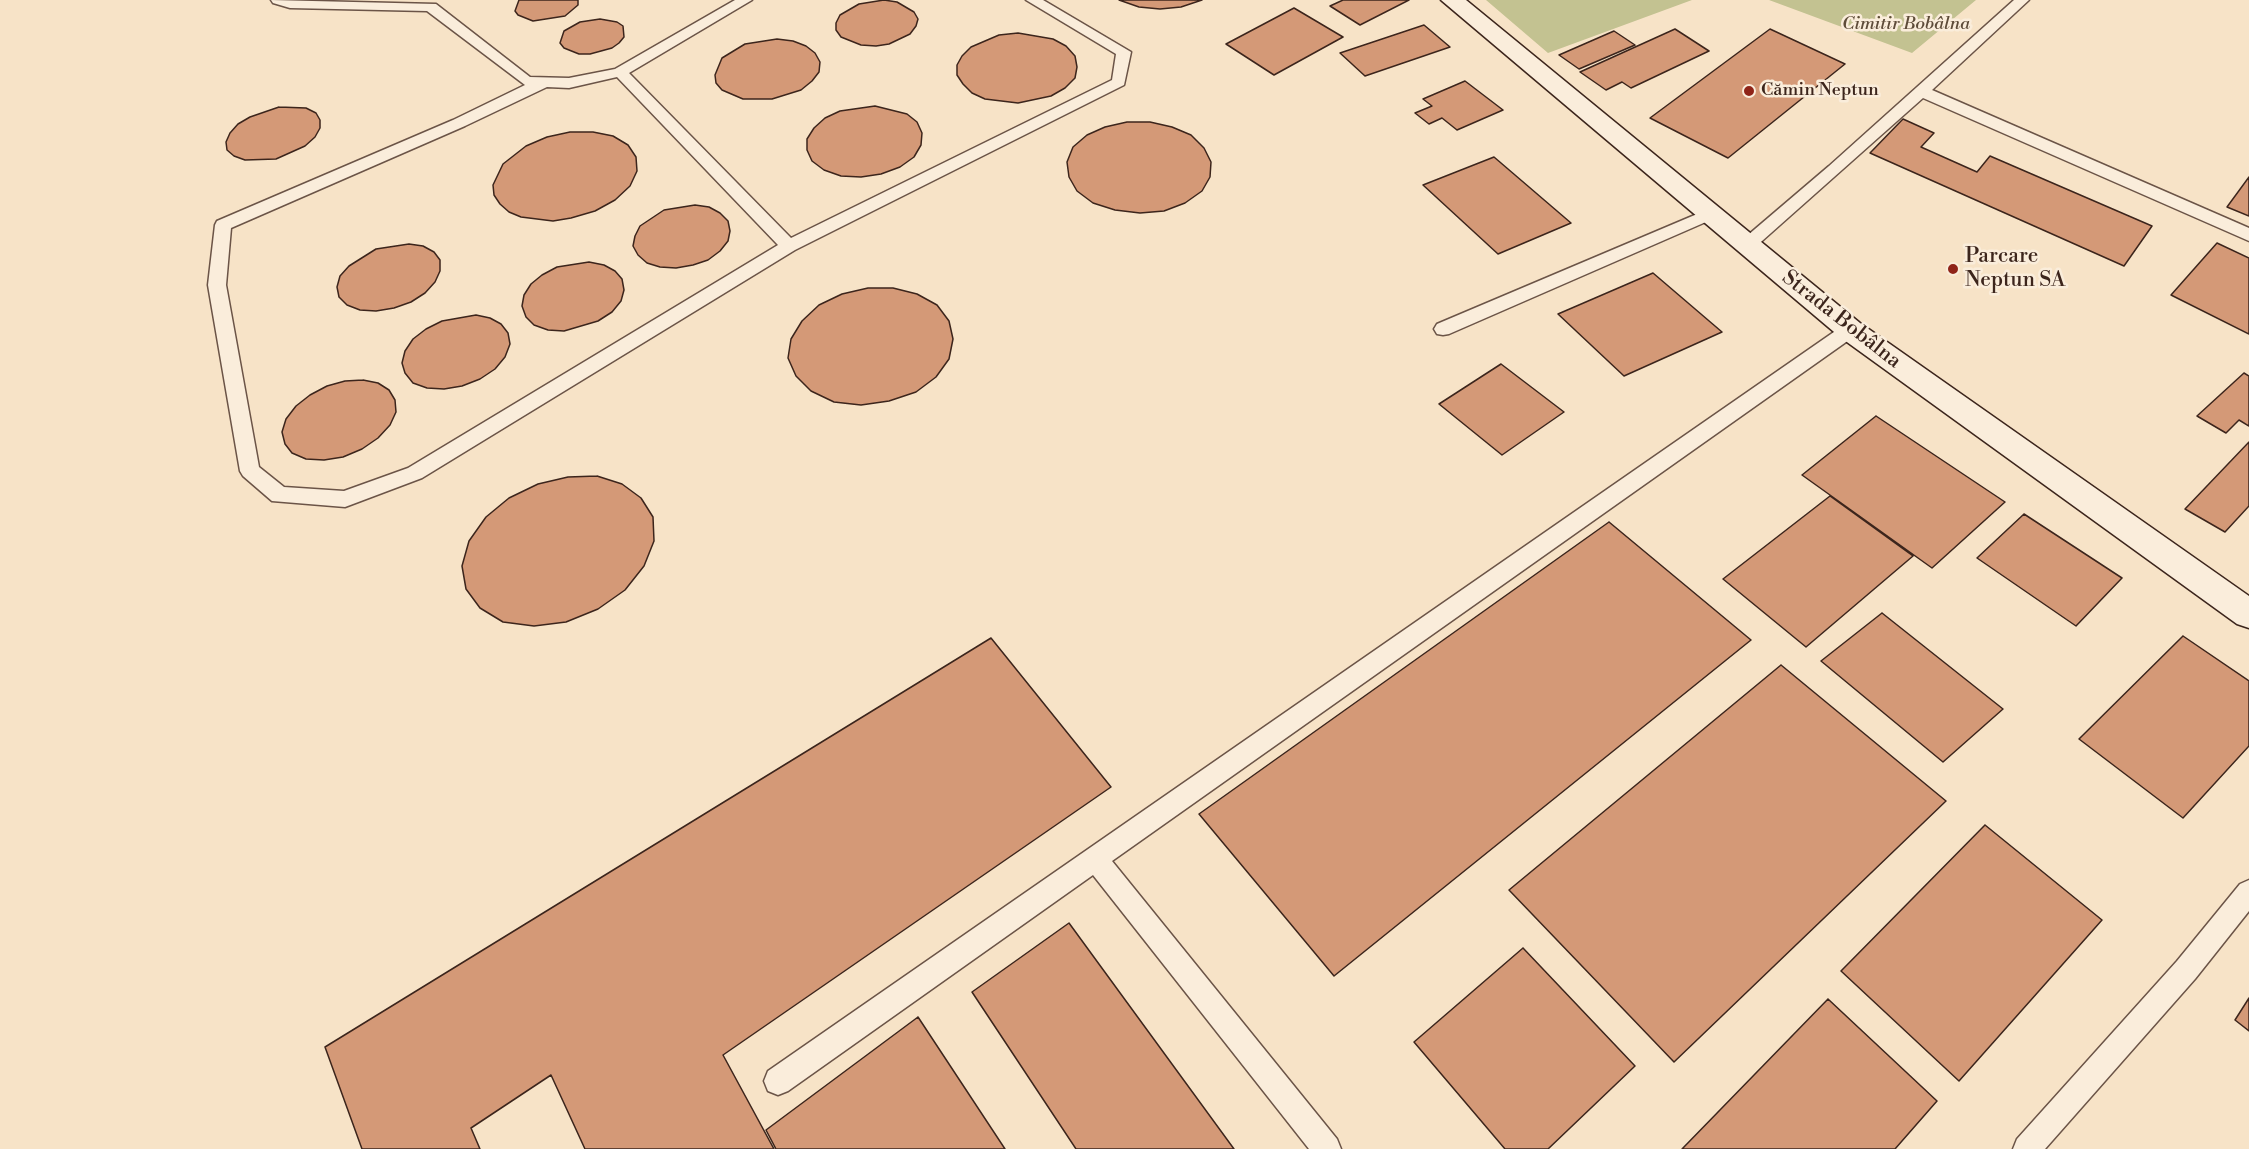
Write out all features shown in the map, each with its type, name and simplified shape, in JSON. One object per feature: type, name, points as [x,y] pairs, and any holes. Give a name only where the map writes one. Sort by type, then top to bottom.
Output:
[{"type":"main road","name":"Strada Bobâlna","points":[[1452,0],[1850,330],[2249,614]]},
{"type":"lane","points":[[278,0],[290,4],[432,7],[526,81],[569,83],[620,72],[745,0]]},
{"type":"lane","points":[[546,81],[459,123],[223,225],[217,285],[250,471],[279,495],[345,499],[415,473],[789,246],[1119,82],[1124,52],[1033,0]]},
{"type":"lane","points":[[1747,245],[1835,170],[1920,90],[2022,0]]},
{"type":"lane","points":[[620,72],[789,246]]},
{"type":"lane","points":[[1920,90],[2249,236]]},
{"type":"lane","points":[[1443,329],[1709,214]]},
{"type":"lane","points":[[778,1081],[1850,330]]},
{"type":"lane","points":[[1095,858],[1327,1149]]},
{"type":"lane","points":[[2027,1149],[2186,970],[2249,892]]},
{"type":"green space","points":[[1486,0],[1692,0],[1548,53]]},
{"type":"green space","name":"Cimitir Bobâlna","points":[[1769,0],[1976,0],[1912,53]]},
{"type":"building","points":[[519,0],[578,0],[578,5],[565,16],[533,21],[518,15],[515,11]]},
{"type":"building","points":[[884,0],[897,2],[914,12],[918,19],[910,34],[889,44],[876,46],[861,45],[841,37],[836,30],[836,23],[840,15],[859,4]]},
{"type":"building","points":[[1119,0],[1202,0],[1181,7],[1160,9],[1139,7]]},
{"type":"building","points":[[1343,0],[1409,0],[1360,25],[1330,6]]},
{"type":"building","points":[[1294,8],[1343,37],[1274,75],[1226,44]]},
{"type":"building","points":[[600,19],[617,22],[623,26],[624,37],[612,48],[590,54],[579,54],[564,48],[560,43],[564,31],[580,22]]},
{"type":"building","points":[[1424,25],[1450,47],[1365,76],[1340,53]]},
{"type":"building","points":[[1675,29],[1709,51],[1631,88],[1622,82],[1606,90],[1580,72]]},
{"type":"building","name":"Cămin Neptun","points":[[1770,29],[1845,64],[1728,158],[1650,118]]},
{"type":"building","points":[[1614,31],[1635,45],[1579,69],[1559,55]]},
{"type":"building","points":[[1018,33],[1053,39],[1066,46],[1075,56],[1077,67],[1075,78],[1065,88],[1051,96],[1018,103],[985,99],[972,93],[957,75],[957,65],[962,56],[971,47],[999,35]]},
{"type":"building","points":[[777,39],[793,41],[806,46],[815,53],[820,62],[819,72],[801,90],[772,99],[743,99],[722,90],[716,83],[715,75],[722,58],[745,44]]},
{"type":"building","points":[[1465,81],[1503,110],[1457,130],[1442,118],[1429,124],[1415,113],[1432,106],[1423,99]]},
{"type":"building","points":[[875,106],[907,114],[917,122],[922,133],[921,145],[914,157],[900,167],[881,174],[861,177],[841,176],[824,170],[812,161],[807,150],[807,139],[814,128],[825,118],[840,111]]},
{"type":"building","points":[[279,107],[306,108],[316,113],[320,120],[320,128],[315,137],[305,146],[276,159],[245,160],[234,156],[227,150],[226,142],[238,124],[250,117]]},
{"type":"building","points":[[1903,119],[1934,133],[1921,147],[1977,172],[1990,156],[2152,226],[2124,266],[1870,153]]},
{"type":"building","points":[[1127,122],[1150,122],[1172,127],[1191,135],[1204,148],[1211,162],[1210,177],[1202,191],[1185,203],[1164,211],[1140,213],[1115,210],[1093,203],[1077,191],[1069,177],[1067,162],[1073,147],[1087,135],[1105,127]]},
{"type":"building","points":[[570,132],[593,132],[613,136],[628,145],[636,157],[637,171],[630,186],[615,200],[595,211],[571,218],[553,221],[521,217],[509,212],[494,195],[493,185],[503,164],[526,146],[547,137]]},
{"type":"building","points":[[1494,157],[1571,223],[1498,254],[1423,185]]},
{"type":"building","points":[[2249,177],[2249,216],[2227,207]]},
{"type":"building","points":[[695,205],[709,207],[728,221],[730,231],[728,241],[720,251],[708,260],[676,268],[647,263],[638,255],[633,246],[640,226],[664,210]]},
{"type":"building","points":[[2217,243],[2249,258],[2249,334],[2171,295]]},
{"type":"building","points":[[409,244],[423,246],[434,252],[440,260],[440,271],[435,282],[425,293],[411,302],[376,311],[360,310],[347,305],[339,297],[337,287],[340,276],[349,266],[376,249]]},
{"type":"building","points":[[589,262],[604,265],[615,271],[622,279],[624,290],[621,301],[612,312],[598,321],[564,331],[548,330],[534,325],[526,317],[522,306],[524,295],[531,284],[557,267]]},
{"type":"building","points":[[1653,273],[1722,332],[1624,376],[1558,314]]},
{"type":"building","points":[[868,288],[893,288],[917,294],[937,305],[949,321],[953,339],[949,359],[936,377],[916,392],[889,401],[861,405],[834,402],[811,391],[796,376],[788,358],[791,339],[802,321],[819,305],[842,294]]},
{"type":"building","points":[[476,315],[490,318],[501,324],[508,333],[510,344],[505,357],[495,369],[480,379],[462,386],[444,389],[427,388],[413,383],[405,373],[402,363],[405,351],[413,339],[442,321]]},
{"type":"building","points":[[1501,364],[1564,412],[1502,455],[1439,404]]},
{"type":"building","points":[[2244,373],[2249,376],[2249,426],[2239,420],[2226,433],[2197,416]]},
{"type":"building","points":[[363,380],[378,383],[389,390],[395,400],[396,412],[390,425],[378,438],[362,449],[343,457],[324,460],[306,459],[292,453],[285,444],[282,432],[286,419],[296,406],[327,386],[345,381]]},
{"type":"building","points":[[1876,416],[2005,502],[1932,568],[1802,475]]},
{"type":"building","points":[[2249,442],[2249,506],[2225,532],[2185,509]]},
{"type":"building","points":[[597,476],[622,484],[641,498],[653,517],[654,541],[644,566],[625,590],[598,609],[566,622],[534,626],[503,622],[480,608],[466,589],[462,566],[469,541],[486,517],[509,498],[538,484],[568,477]]},
{"type":"building","points":[[1830,496],[1913,556],[1806,647],[1723,579]]},
{"type":"building","points":[[2024,514],[2122,578],[2076,626],[1977,558]]},
{"type":"building","points":[[1609,522],[1751,640],[1334,976],[1199,814]]},
{"type":"building","points":[[1882,613],[2003,709],[1943,762],[1821,661]]},
{"type":"building","points":[[2183,636],[2249,681],[2249,746],[2183,818],[2079,739]]},
{"type":"building","points":[[991,638],[1111,787],[723,1055],[774,1149],[585,1149],[551,1075],[471,1128],[480,1149],[362,1149],[325,1047]]},
{"type":"building","points":[[1781,665],[1946,801],[1674,1062],[1509,890]]},
{"type":"building","points":[[1985,825],[2102,920],[1959,1081],[1841,971]]},
{"type":"building","points":[[1069,923],[1234,1149],[1076,1149],[972,992]]},
{"type":"building","points":[[1523,948],[1635,1066],[1548,1149],[1505,1149],[1414,1042]]},
{"type":"building","points":[[2249,998],[2249,1031],[2235,1020]]},
{"type":"building","points":[[1828,999],[1937,1101],[1895,1149],[1682,1149]]},
{"type":"building","points":[[918,1017],[1005,1149],[776,1149],[766,1130]]},
{"type":"place","name":"Cămin Neptun","points":[[1749,91]]},
{"type":"place","name":"Parcare Neptun SA","points":[[1953,269]]}]
